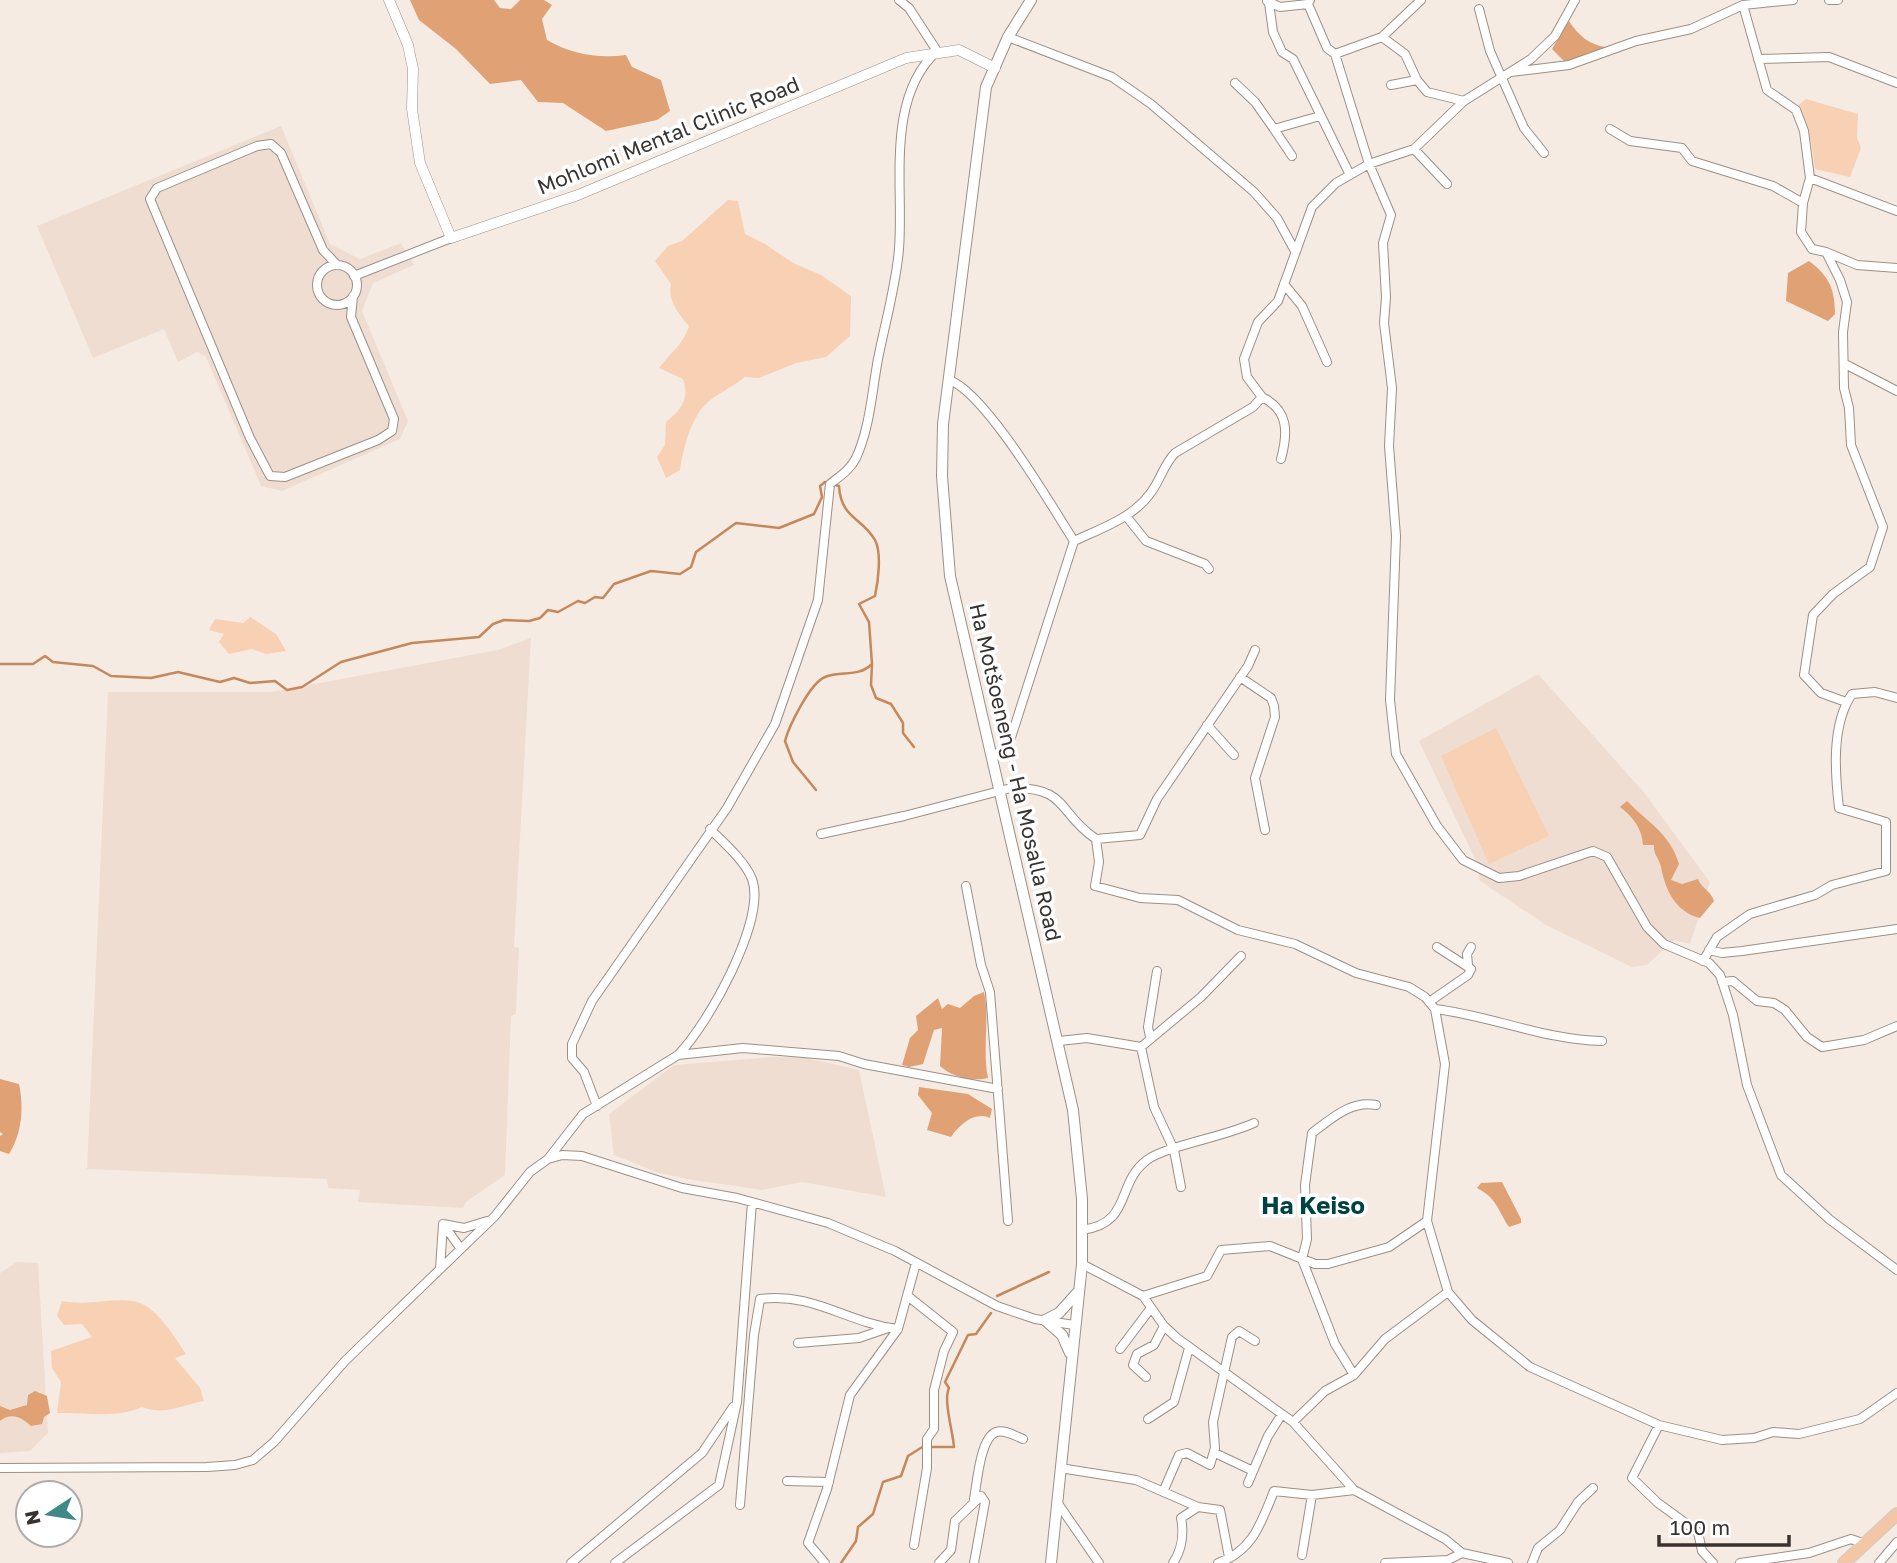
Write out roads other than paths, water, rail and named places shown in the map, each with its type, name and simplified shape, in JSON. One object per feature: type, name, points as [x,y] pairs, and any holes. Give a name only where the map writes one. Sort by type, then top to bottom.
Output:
[{"type":"main road","name":"Ha Motšoeneng - Ha Mosalla Road","points":[[1031,0],[1008,37],[986,87],[943,424],[942,476],[950,576],[1073,1111],[1082,1264],[1051,1563]]},
{"type":"main road","points":[[1071,1356],[1062,1335],[1045,1320],[1059,1313],[1078,1292]]},
{"type":"main road","points":[[1844,1563],[1897,1514]]},
{"type":"street","points":[[389,0],[408,45],[413,69],[412,109],[420,163],[451,238]]},
{"type":"street","points":[[597,1106],[584,1072],[572,1058],[572,1044],[579,1026],[614,966],[630,950],[652,911],[668,895],[709,829],[727,808],[775,724],[818,600],[830,484],[846,472],[856,457],[867,422],[899,250],[900,148],[903,126],[919,72],[937,51],[909,8],[899,0]]},
{"type":"street","points":[[1335,54],[1382,37],[1421,0]]},
{"type":"street","points":[[1281,459],[1288,432],[1284,419],[1276,404],[1262,397],[1247,377],[1244,359],[1258,322],[1278,301],[1312,207],[1336,183],[1369,164],[1414,149],[1464,101],[1511,72],[1548,44],[1575,0]]},
{"type":"street","points":[[1511,72],[1569,65],[1636,41],[1691,29],[1743,5],[1793,0]]},
{"type":"street","points":[[1829,0],[1838,0]]},
{"type":"street","points":[[1268,2],[1280,7],[1309,2],[1327,48],[1335,54],[1369,164],[1391,215],[1383,243],[1386,297],[1384,323],[1392,388],[1389,446],[1396,552],[1390,700],[1396,754],[1437,827],[1463,860],[1499,878],[1519,876],[1593,851],[1606,857],[1647,927],[1664,944],[1703,961],[1720,975],[1733,1015],[1747,1085],[1781,1175],[1829,1219],[1897,1270]]},
{"type":"street","points":[[1268,2],[1273,32],[1282,52],[1293,59],[1350,175]]},
{"type":"street","points":[[1743,5],[1767,90],[1796,110],[1807,145],[1810,178],[1803,203],[1801,232],[1812,249],[1857,265],[1897,268]]},
{"type":"street","points":[[1479,9],[1490,51],[1524,128],[1544,153]]},
{"type":"street","points":[[1008,37],[1112,77],[1151,104],[1254,192],[1277,218],[1295,251]]},
{"type":"street","points":[[1382,37],[1405,54],[1417,80],[1427,92],[1464,101]]},
{"type":"street","name":"Mohlomi Mental Clinic Road","points":[[354,275],[451,238],[578,195],[906,58],[937,51],[959,50],[995,68]]},
{"type":"street","points":[[1758,59],[1829,57],[1897,83]]},
{"type":"street","points":[[1391,85],[1417,80]]},
{"type":"street","points":[[1236,83],[1275,128],[1292,156]]},
{"type":"street","points":[[1275,128],[1320,117]]},
{"type":"street","points":[[1610,129],[1630,141],[1682,148],[1692,161],[1773,186],[1803,203]]},
{"type":"street","points":[[271,144],[281,153],[323,250],[338,265],[354,275],[356,286],[351,317],[394,419],[392,431],[378,440],[285,477],[270,476],[250,439],[150,199],[157,188],[257,146],[271,144]]},
{"type":"street","points":[[1414,149],[1447,184]]},
{"type":"street","points":[[1810,178],[1897,211]]},
{"type":"street","points":[[1826,252],[1847,302],[1843,332],[1844,388],[1849,408],[1852,445],[1883,527],[1870,567],[1833,594],[1813,615],[1804,675],[1821,693],[1846,702]]},
{"type":"street","points":[[338,265],[320,274],[319,293],[335,304],[353,296]]},
{"type":"street","points":[[1284,284],[1302,306],[1327,362]]},
{"type":"street","points":[[1845,365],[1897,391]]},
{"type":"street","points":[[949,380],[962,384],[971,395],[1019,457],[1074,541]]},
{"type":"street","points":[[992,755],[1007,750],[1074,541],[1126,516],[1152,492],[1166,463],[1175,453],[1253,407],[1262,397]]},
{"type":"street","points":[[1126,516],[1146,541],[1205,564],[1209,569]]},
{"type":"street","points":[[821,834],[1001,791],[1026,788],[1053,795],[1064,804],[1082,829],[1096,839],[1140,835],[1157,799],[1240,677],[1255,650]]},
{"type":"street","points":[[1240,677],[1271,698],[1274,706],[1275,717],[1255,778],[1265,830]]},
{"type":"street","points":[[1703,961],[1717,937],[1750,914],[1886,871],[1886,822],[1839,808],[1834,759],[1846,702],[1852,694],[1875,692],[1897,698]]},
{"type":"street","points":[[1207,725],[1234,755]]},
{"type":"street","points":[[548,1160],[562,1137],[583,1114],[678,1055],[708,1020],[744,938],[754,895],[752,879],[745,868],[709,829]]},
{"type":"street","points":[[1096,839],[1099,862],[1095,886],[1140,898],[1178,900],[1238,930],[1295,944],[1356,973],[1409,987],[1432,1006],[1545,1035],[1602,1041]]},
{"type":"street","points":[[966,886],[981,965],[990,992],[1009,1221]]},
{"type":"street","points":[[1709,950],[1722,953],[1742,951],[1897,929]]},
{"type":"street","points":[[1437,947],[1468,965]]},
{"type":"street","points":[[1432,1006],[1468,975],[1471,969],[1467,954],[1471,947]]},
{"type":"street","points":[[1141,1047],[1201,997],[1241,956]]},
{"type":"street","points":[[1150,1037],[1148,1027],[1157,971]]},
{"type":"street","points":[[1722,982],[1733,981],[1757,1002],[1774,1003],[1785,1010],[1807,1037],[1822,1047],[1864,1040],[1897,1026]]},
{"type":"street","points":[[1432,1006],[1445,1065],[1427,1221],[1448,1292],[1472,1320],[1530,1367],[1659,1425],[1722,1440],[1754,1438],[1773,1432],[1799,1434],[1860,1419],[1897,1393]]},
{"type":"street","points":[[1059,1041],[1087,1038],[1141,1047]]},
{"type":"street","points":[[1141,1047],[1154,1107],[1174,1150],[1181,1186]]},
{"type":"street","points":[[678,1055],[743,1048],[787,1050],[839,1056],[864,1065],[998,1089]]},
{"type":"street","points":[[1354,1376],[1335,1344],[1302,1259],[1307,1239],[1305,1185],[1312,1133],[1354,1106],[1365,1102],[1376,1105]]},
{"type":"street","points":[[1082,1230],[1102,1227],[1110,1221],[1132,1178],[1148,1160],[1230,1134],[1254,1123]]},
{"type":"street","points":[[0,1468],[207,1467],[235,1465],[253,1460],[274,1442],[345,1361],[495,1216],[530,1172],[548,1160],[562,1155],[582,1156],[682,1188],[752,1202],[828,1223],[916,1263],[998,1306],[1045,1320],[1074,1325]]},
{"type":"street","points":[[615,1563],[719,1485],[737,1402],[745,1329],[752,1202]]},
{"type":"street","points":[[443,1224],[475,1227],[495,1216]]},
{"type":"street","points":[[1143,1296],[1207,1276],[1221,1250],[1270,1246],[1302,1259],[1328,1264],[1389,1247],[1427,1221]]},
{"type":"street","points":[[443,1224],[461,1249]]},
{"type":"street","points":[[440,1269],[443,1224]]},
{"type":"street","points":[[825,1563],[808,1543],[829,1482],[850,1395],[898,1329],[909,1297],[916,1263]]},
{"type":"street","points":[[1082,1264],[1143,1296],[1164,1326],[1189,1348],[1293,1422],[1354,1490],[1445,1539],[1462,1553],[1508,1563]]},
{"type":"street","points":[[1293,1422],[1325,1391],[1354,1376],[1385,1339],[1448,1292]]},
{"type":"street","points":[[909,1297],[953,1332],[934,1390],[934,1429],[927,1439],[927,1468],[914,1545]]},
{"type":"street","points":[[740,1505],[760,1298],[802,1298],[874,1326],[898,1329]]},
{"type":"street","points":[[1120,1349],[1151,1308]]},
{"type":"street","points":[[1146,1377],[1133,1365],[1137,1354],[1154,1345],[1164,1326]]},
{"type":"street","points":[[798,1343],[859,1338],[888,1328]]},
{"type":"street","points":[[1163,1492],[1179,1455],[1187,1453],[1210,1465],[1215,1452],[1213,1422],[1232,1337],[1239,1331],[1255,1341]]},
{"type":"street","points":[[1147,1419],[1174,1402],[1189,1348]]},
{"type":"street","points":[[571,1563],[702,1453],[737,1402]]},
{"type":"street","points":[[1248,1483],[1282,1414]]},
{"type":"street","points":[[1659,1425],[1632,1478],[1658,1503],[1698,1532],[1702,1551],[1713,1563]]},
{"type":"street","points":[[974,1499],[988,1438],[996,1432],[1006,1431],[1023,1439]]},
{"type":"street","points":[[1215,1452],[1253,1471]]},
{"type":"street","points":[[1060,1468],[1136,1480],[1198,1507],[1220,1510],[1224,1561],[1244,1550],[1255,1538],[1273,1491],[1312,1495],[1354,1490]]},
{"type":"street","points":[[787,1481],[829,1482]]},
{"type":"street","points":[[1532,1563],[1538,1548],[1560,1530],[1578,1502],[1593,1488]]},
{"type":"street","points":[[1302,1555],[1312,1495]]},
{"type":"street","points":[[939,1563],[951,1550],[955,1521],[974,1499],[981,1496],[985,1502],[974,1563]]},
{"type":"street","points":[[1056,1501],[1099,1563]]},
{"type":"street","points":[[1172,1563],[1178,1555],[1183,1530],[1181,1518],[1198,1507]]},
{"type":"street","points":[[1740,1563],[1809,1553],[1851,1539],[1865,1545]]},
{"type":"street","points":[[1879,1563],[1897,1542]]},
{"type":"street","points":[[1385,1563],[1448,1560],[1462,1553]]},
{"type":"waterway","points":[[0,664],[33,664],[45,656],[53,662],[93,666],[111,676],[151,678],[178,672],[220,682],[234,678],[250,683],[275,681],[287,690],[302,687],[341,662],[412,643],[479,637],[493,624],[504,620],[529,621],[540,618],[548,610],[558,612],[578,601],[585,603],[595,597],[603,598],[614,584],[651,571],[680,574],[691,567],[696,552],[736,523],[779,528],[814,514],[822,497],[820,486],[825,482],[839,486],[848,512],[870,532],[877,546],[879,568],[875,596],[859,604],[869,622],[872,664],[861,671],[831,675],[819,681],[801,706],[785,741],[793,762],[816,790]]},
{"type":"waterway","points":[[872,664],[871,685],[876,698],[891,704],[903,723],[903,733],[914,747]]},
{"type":"waterway","points":[[997,1296],[1049,1272]]},
{"type":"waterway","points":[[930,1447],[954,1447],[948,1408],[949,1388],[945,1382],[968,1335],[976,1334],[991,1313]]},
{"type":"waterway","points":[[841,1563],[856,1541],[858,1527],[873,1514],[883,1482],[901,1476],[908,1456],[924,1446]]},
{"type":"district","name":"Ha Keiso","points":[[1313,1204]]}]
